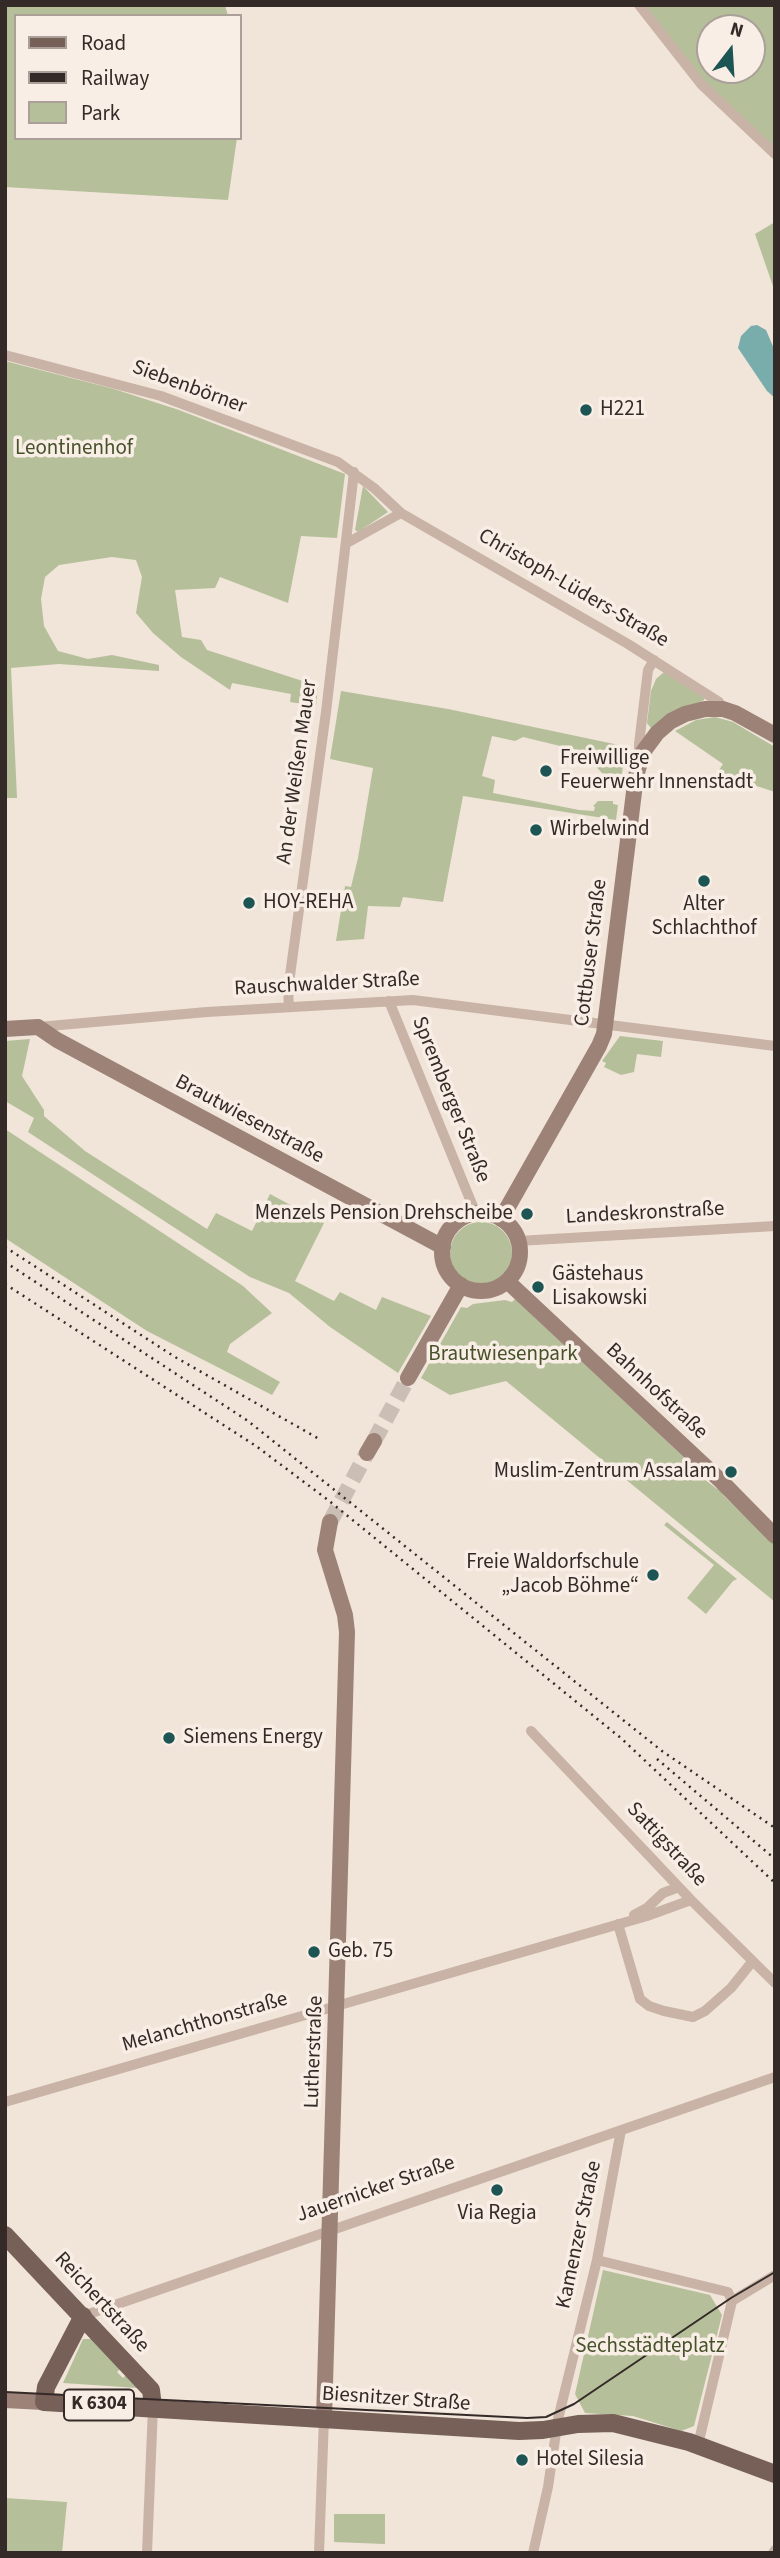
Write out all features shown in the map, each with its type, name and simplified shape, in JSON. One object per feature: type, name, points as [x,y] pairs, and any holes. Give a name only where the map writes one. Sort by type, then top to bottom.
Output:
[{"type":"main road","name":"Reichertstraße","points":[[5,2235],[151,2390],[153,2407]]},
{"type":"main road","points":[[44,2402],[46,2387],[83,2316]]},
{"type":"main road","name":"Biesnitzer Straße","points":[[44,2402],[519,2431],[613,2423],[698,2445],[775,2474]]},
{"type":"street","points":[[639,5],[701,84],[775,154]]},
{"type":"street","name":"Siebenbörner","points":[[5,355],[161,396],[338,462],[354,472]]},
{"type":"street","name":"Christoph-Lüders-Straße","points":[[354,472],[401,513],[654,660],[719,702],[723,709],[742,716],[775,736]]},
{"type":"street","name":"An der Weißen Mauer","points":[[289,1007],[288,990],[354,472]]},
{"type":"street","points":[[347,543],[401,513]]},
{"type":"street","name":"Cottbuser Straße","points":[[643,752],[639,744],[648,670],[654,660]]},
{"type":"street","name":"Cottbuser Straße","points":[[501,1219],[599,1046],[606,1023],[636,776],[643,752],[657,733],[678,717],[698,710],[723,709]]},
{"type":"street","name":"Rauschwalder Straße","points":[[5,1030],[413,999],[775,1045]]},
{"type":"street","name":"Spremberger Straße","points":[[389,1000],[476,1214]]},
{"type":"street","name":"Brautwiesenstraße","points":[[38,1027],[57,1040],[443,1247]]},
{"type":"street","points":[[486,1214],[501,1219],[511,1227],[518,1241],[518,1263],[507,1281],[497,1287],[473,1290],[461,1285],[446,1268],[443,1247],[446,1235],[462,1218],[486,1214]]},
{"type":"street","name":"Landeskronstraße","points":[[518,1241],[775,1226]]},
{"type":"street","name":"Bahnhofstraße","points":[[507,1281],[721,1481],[775,1536]]},
{"type":"street","points":[[408,1378],[461,1285]]},
{"type":"street","name":"Lutherstraße","points":[[324,2418],[347,1632],[345,1615],[326,1550],[330,1522]]},
{"type":"street","name":"Sattigstraße","points":[[531,1731],[679,1888],[775,1983]]},
{"type":"street","name":"Melanchthonstraße","points":[[618,1924],[647,1908],[663,1893],[679,1888]]},
{"type":"street","name":"Melanchthonstraße","points":[[5,2102],[618,1924],[691,1900]]},
{"type":"street","points":[[618,1924],[640,1999],[649,2006],[664,2011],[693,2017],[705,2011],[731,1988],[752,1962]]},
{"type":"street","name":"Jauernicker Straße","points":[[83,2316],[775,2077]]},
{"type":"street","name":"Kamenzer Straße","points":[[533,2553],[548,2487],[557,2428],[597,2260],[621,2130]]},
{"type":"street","points":[[597,2260],[728,2292],[732,2301],[698,2445]]},
{"type":"street","points":[[732,2301],[775,2276]]},
{"type":"street","name":"Biesnitzer Straße","points":[[5,2400],[44,2402]]},
{"type":"street","points":[[147,2553],[153,2407]]},
{"type":"street","points":[[319,2553],[324,2418]]},
{"type":"green space","points":[[5,5],[225,5],[227,14],[14,14],[14,140],[237,140],[228,200],[5,187]]},
{"type":"green space","points":[[642,5],[775,5],[775,147],[737,116],[707,84],[766,84],[766,14],[696,14],[696,72]]},
{"type":"green space","points":[[775,222],[775,292],[755,234]]},
{"type":"green space","name":"Leontinenhof","points":[[5,361],[114,389],[179,410],[345,474],[337,538],[301,536],[288,603],[220,577],[215,588],[175,590],[182,637],[201,640],[207,650],[318,686],[316,706],[290,702],[291,694],[232,683],[230,690],[181,657],[153,633],[136,613],[142,577],[136,560],[112,557],[59,565],[45,577],[41,599],[44,626],[58,651],[88,659],[112,655],[159,665],[159,671],[59,664],[11,668],[17,798],[5,798]]},
{"type":"green space","points":[[363,486],[388,512],[358,532],[355,530]]},
{"type":"green space","points":[[664,672],[704,696],[704,700],[651,728],[647,723],[651,691],[656,679]]},
{"type":"green space","points":[[341,691],[448,709],[619,745],[618,751],[624,752],[621,786],[602,777],[604,775],[581,751],[523,737],[515,741],[492,736],[482,776],[495,780],[493,793],[579,810],[594,811],[593,806],[598,801],[613,801],[613,804],[618,805],[616,820],[463,796],[443,902],[403,897],[400,907],[368,906],[364,939],[336,941],[345,886],[351,887],[358,858],[373,768],[330,759]]},
{"type":"green space","points":[[715,717],[733,722],[775,747],[775,792],[717,773],[723,764],[675,731],[696,720]]},
{"type":"green space","points":[[620,1036],[663,1041],[661,1057],[637,1054],[634,1072],[621,1075],[604,1067],[606,1063],[602,1061]]},
{"type":"green space","points":[[30,1039],[22,1076],[44,1110],[44,1116],[85,1151],[207,1229],[216,1213],[252,1231],[270,1194],[324,1223],[295,1281],[334,1301],[340,1292],[376,1310],[382,1297],[431,1316],[398,1373],[330,1327],[289,1293],[250,1277],[28,1132],[34,1118],[5,1101],[5,1041]]},
{"type":"green space","points":[[5,1129],[243,1286],[272,1313],[230,1344],[227,1352],[280,1382],[272,1395],[147,1331],[5,1238]]},
{"type":"green space","points":[[475,1222],[487,1222],[503,1231],[510,1241],[510,1265],[503,1275],[487,1284],[475,1284],[464,1279],[455,1270],[450,1259],[450,1247],[455,1236],[464,1227]]},
{"type":"green space","name":"Brautwiesenpark","points":[[515,1299],[705,1477],[704,1479],[719,1488],[775,1545],[775,1602],[506,1381],[450,1395],[421,1378],[461,1307],[505,1300],[512,1302]]},
{"type":"green space","points":[[667,1522],[737,1579],[706,1614],[687,1598],[714,1565],[664,1525]]},
{"type":"green space","name":"Sechsstädteplatz","points":[[603,2270],[710,2295],[722,2315],[694,2426],[681,2431],[633,2416],[585,2413],[575,2394]]},
{"type":"green space","points":[[83,2339],[92,2339],[120,2369],[117,2372],[123,2378],[126,2375],[138,2388],[63,2383]]},
{"type":"green space","points":[[5,2498],[67,2502],[62,2553],[5,2553]]},
{"type":"green space","points":[[334,2514],[385,2514],[385,2544],[334,2542]]},
{"type":"water","points":[[757,325],[766,330],[775,351],[775,398],[767,391],[738,348],[741,336],[751,326]]},
{"type":"tunnel","points":[[374,1441],[408,1378]]},
{"type":"tunnel","points":[[330,1522],[367,1453]]},
{"type":"tram line","points":[[5,2392],[546,2417],[574,2404],[731,2298],[775,2272]]},
{"type":"railway","points":[[5,1247],[175,1357],[321,1440]]},
{"type":"railway","points":[[5,1262],[248,1421],[662,1751],[775,1828]]},
{"type":"railway","points":[[5,1284],[256,1446],[328,1500],[622,1739],[775,1883]]},
{"type":"railway","points":[[657,1759],[775,1859]]},
{"type":"place","name":"H221","points":[[586,410]]},
{"type":"place","name":"Freiwillige Feuerwehr Innenstadt","points":[[546,771]]},
{"type":"place","name":"Wirbelwind","points":[[536,830]]},
{"type":"place","name":"Alter Schlachthof","points":[[704,881]]},
{"type":"place","name":"HOY-REHA","points":[[249,903]]},
{"type":"place","name":"Menzels Pension Drehscheibe","points":[[527,1214]]},
{"type":"place","name":"Gästehaus Lisakowski","points":[[538,1287]]},
{"type":"place","name":"Muslim-Zentrum Assalam","points":[[731,1472]]},
{"type":"place","name":"Freie Waldorfschule „Jacob Böhme“","points":[[653,1575]]},
{"type":"place","name":"Siemens Energy","points":[[169,1738]]},
{"type":"place","name":"Geb. 75","points":[[314,1952]]},
{"type":"place","name":"Via Regia","points":[[497,2190]]},
{"type":"place","name":"Hotel Silesia","points":[[522,2460]]}]
